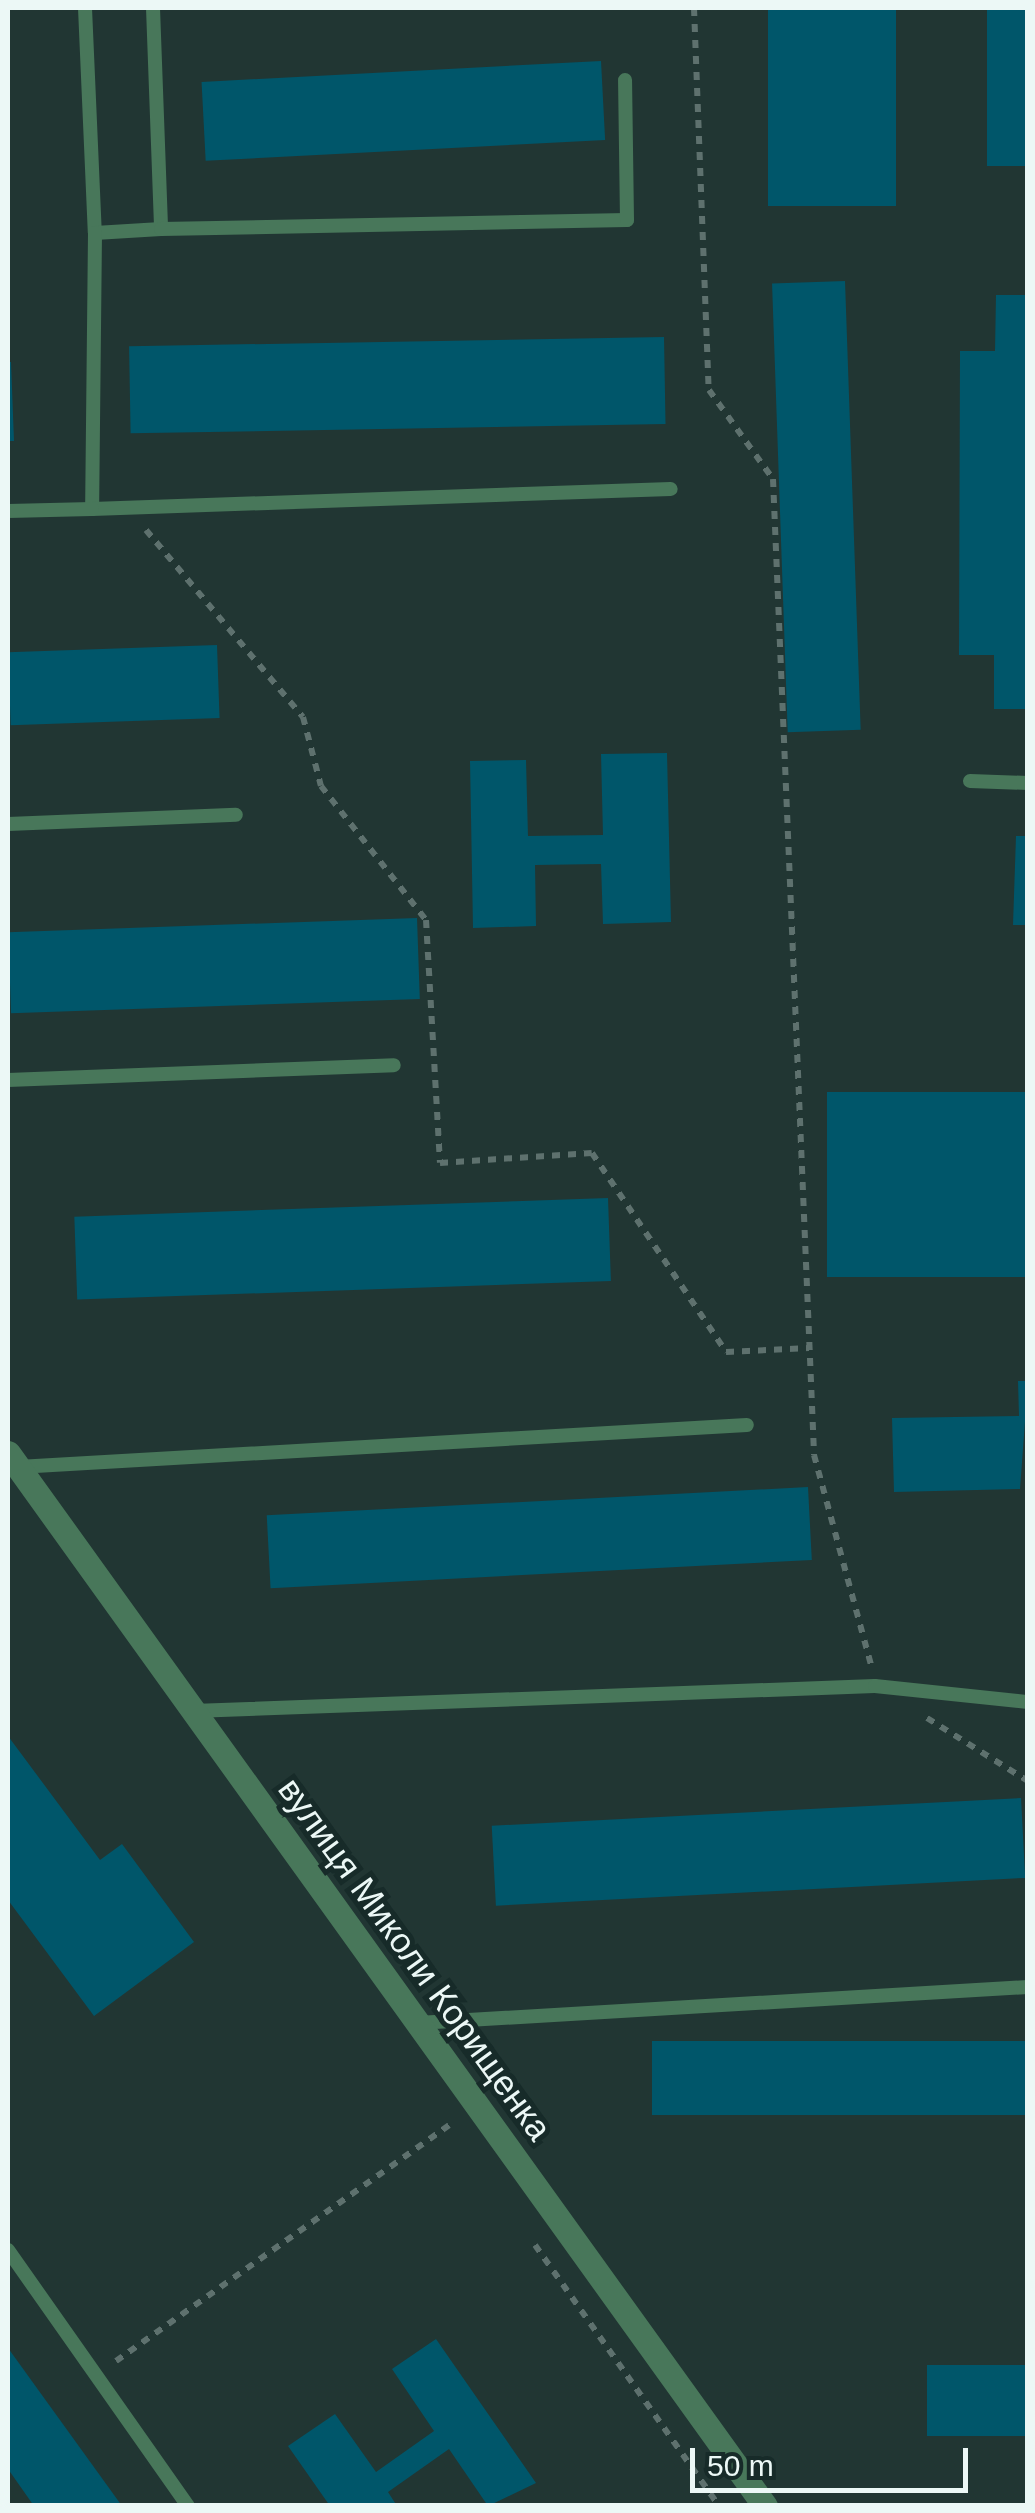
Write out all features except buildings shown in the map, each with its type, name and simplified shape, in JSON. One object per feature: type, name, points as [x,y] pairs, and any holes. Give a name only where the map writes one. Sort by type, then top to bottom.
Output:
[{"type":"street","name":"вулиця Миколи Корищенка","points":[[12,1460],[765,2506]]},
{"type":"lane","points":[[85,8],[96,233],[92,509]]},
{"type":"lane","points":[[153,8],[161,229]]},
{"type":"lane","points":[[96,233],[627,220],[625,80]]},
{"type":"lane","points":[[8,512],[671,489]]},
{"type":"lane","points":[[970,781],[1028,783]]},
{"type":"lane","points":[[8,824],[236,815]]},
{"type":"lane","points":[[8,1080],[394,1065]]},
{"type":"lane","points":[[12,1460],[746,1424]]},
{"type":"lane","points":[[193,1710],[875,1686],[1028,1702]]},
{"type":"lane","points":[[418,2023],[1028,1987]]},
{"type":"lane","points":[[8,2250],[188,2506]]},
{"type":"path","points":[[694,8],[709,390],[774,480],[814,1455],[875,1686],[1028,1780]]},
{"type":"path","points":[[128,508],[303,717],[321,786],[426,920],[440,1163],[592,1153],[726,1352],[809,1348]]},
{"type":"path","points":[[96,2375],[449,2125]]}]
